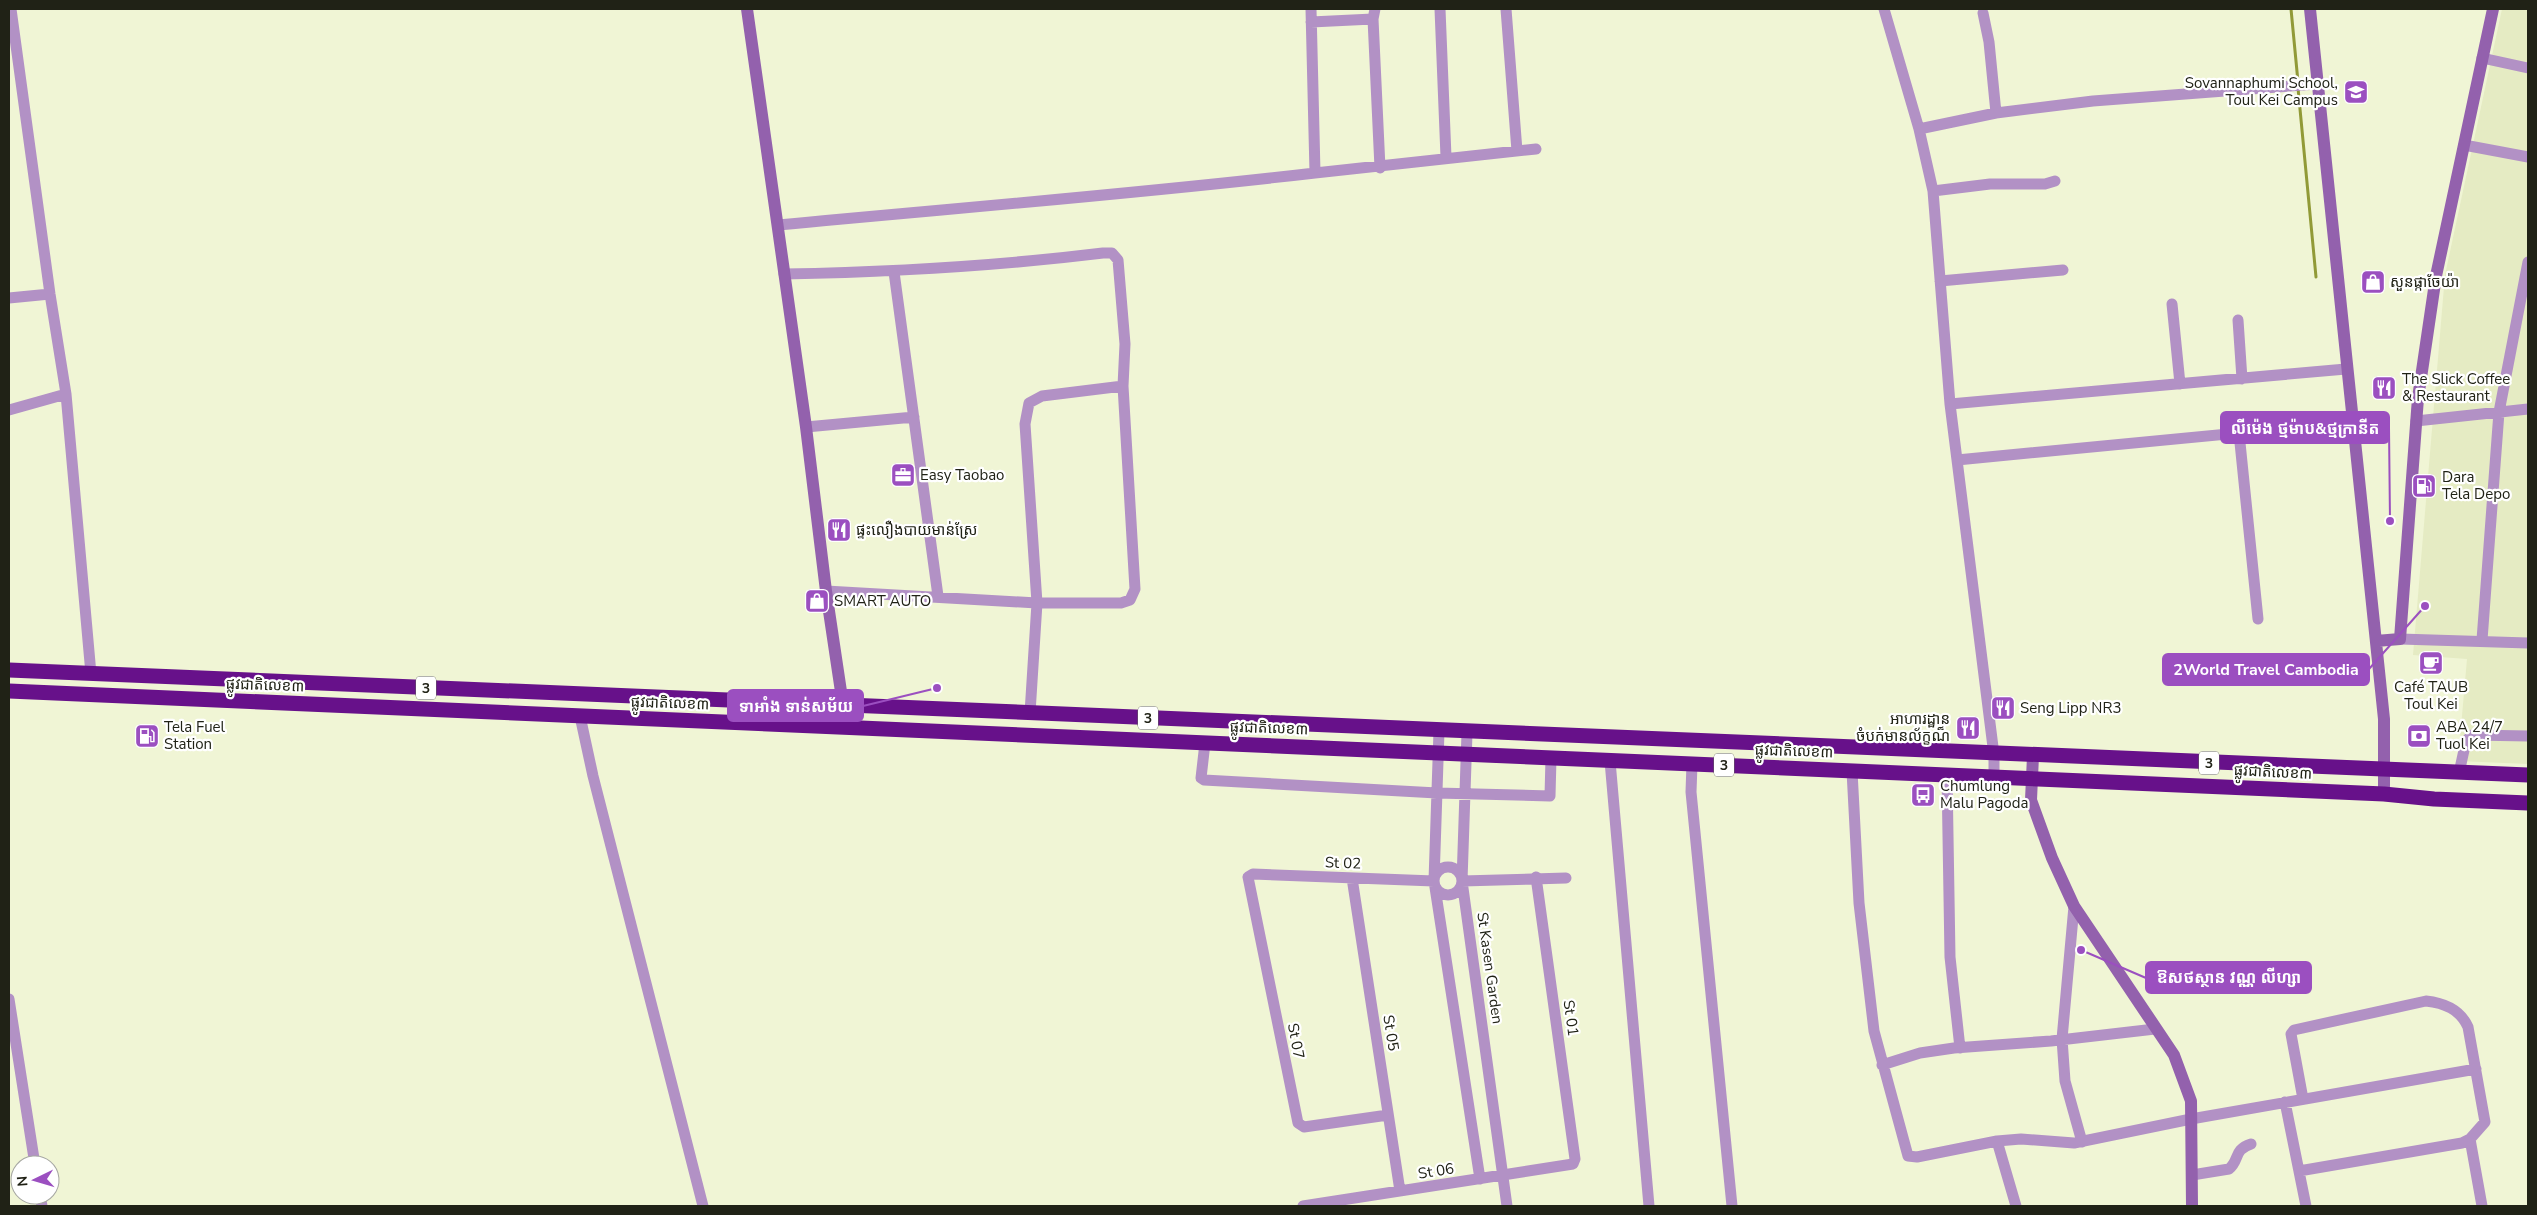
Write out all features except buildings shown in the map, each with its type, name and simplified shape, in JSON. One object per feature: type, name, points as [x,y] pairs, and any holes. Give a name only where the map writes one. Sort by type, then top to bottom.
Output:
[{"type":"highway","name":"ផ្លូវជាតិលេខ៣","points":[[9,670],[2033,756],[2528,775]]},
{"type":"highway","name":"ផ្លូវជាតិលេខ៣","points":[[9,692],[2032,778],[2384,794],[2434,799],[2528,803]]},
{"type":"street","points":[[11,9],[50,294],[66,394],[91,674]]},
{"type":"street","points":[[747,9],[843,705],[842,728]]},
{"type":"street","points":[[1311,9],[1315,173]]},
{"type":"street","points":[[1440,9],[1446,157]]},
{"type":"street","points":[[1506,9],[1517,151]]},
{"type":"street","points":[[1884,9],[1919,129],[1933,192],[1950,404],[1994,754],[1994,777]]},
{"type":"street","points":[[2310,9],[2346,369],[2384,719],[2384,794]]},
{"type":"street","points":[[2400,639],[2416,421],[2436,276],[2492,9]]},
{"type":"street","points":[[1983,13],[1989,42],[1996,113]]},
{"type":"street","points":[[1311,22],[1374,14],[1380,168]]},
{"type":"street","points":[[2482,58],[2528,68]]},
{"type":"street","points":[[1919,129],[1996,113],[2093,102],[2317,84]]},
{"type":"street","points":[[2464,145],[2528,157]]},
{"type":"street","points":[[778,226],[1034,200],[1169,190],[1315,173],[1380,168],[1446,157],[1536,149]]},
{"type":"street","points":[[1933,192],[1990,184],[2045,184],[2055,181]]},
{"type":"street","points":[[784,274],[894,272],[1008,264],[1112,253],[1118,260],[1125,344],[1123,386],[1136,589],[1130,600],[1120,603],[1037,603],[826,590]]},
{"type":"street","points":[[2482,640],[2499,412],[2528,262]]},
{"type":"street","points":[[1940,281],[2063,270]]},
{"type":"street","points":[[894,272],[938,596]]},
{"type":"street","points":[[9,298],[50,294]]},
{"type":"street","points":[[2172,304],[2180,384]]},
{"type":"street","points":[[2238,320],[2242,379]]},
{"type":"street","points":[[1950,404],[2346,369]]},
{"type":"street","points":[[1030,713],[1037,603],[1025,424],[1029,403],[1042,396],[1123,386]]},
{"type":"street","points":[[9,410],[66,394]]},
{"type":"street","points":[[2416,421],[2528,409]]},
{"type":"street","points":[[806,427],[914,417]]},
{"type":"street","points":[[1957,460],[2352,422]]},
{"type":"street","points":[[2239,433],[2258,619]]},
{"type":"street","points":[[2376,641],[2400,639],[2482,640],[2528,643]]},
{"type":"street","points":[[580,716],[593,776],[703,1206]]},
{"type":"street","points":[[1438,731],[1434,881],[1480,1179]]},
{"type":"street","name":"St Kasen Garden","points":[[1466,732],[1462,881],[1507,1206]]},
{"type":"street","points":[[2460,772],[2469,737],[2483,734],[2528,736]]},
{"type":"street","points":[[1205,743],[1201,778],[1204,780],[1437,793],[1550,796],[1551,758]]},
{"type":"street","points":[[2033,756],[2031,800],[2052,858],[2074,906],[2174,1055],[2191,1101],[2192,1206]]},
{"type":"street","points":[[1610,761],[1649,1206]]},
{"type":"street","points":[[1692,764],[1691,792],[1732,1206]]},
{"type":"street","points":[[1852,771],[1859,903],[1874,1032],[1908,1156],[1917,1157],[2021,1139],[2040,1142],[2082,1142],[2191,1119],[2476,1069]]},
{"type":"street","points":[[1947,775],[1950,957],[1960,1048]]},
{"type":"street","points":[[1448,866],[1459,872],[1462,881],[1455,893],[1446,895],[1438,890],[1434,881],[1439,870],[1448,866]]},
{"type":"street","name":"St 02","points":[[1250,875],[1434,881]]},
{"type":"street","name":"St 07","points":[[1250,875],[1248,878],[1298,1123],[1304,1127],[1388,1115]]},
{"type":"street","points":[[1462,881],[1536,877],[1566,878]]},
{"type":"street","name":"St 01","points":[[1536,877],[1575,1159],[1573,1164]]},
{"type":"street","name":"St 05","points":[[1352,878],[1400,1191]]},
{"type":"street","points":[[2074,906],[2062,1039],[2065,1081],[2082,1142]]},
{"type":"street","points":[[9,999],[34,1155]]},
{"type":"street","points":[[2299,1170],[2462,1143],[2470,1139],[2485,1122],[2465,1019],[2459,1012],[2443,1004],[2419,1001],[2294,1030],[2291,1034],[2303,1100]]},
{"type":"street","points":[[1882,1065],[1920,1053],[2155,1029]]},
{"type":"street","points":[[2285,1102],[2306,1206]]},
{"type":"street","points":[[2470,1139],[2482,1206]]},
{"type":"street","points":[[1997,1142],[2016,1206]]},
{"type":"street","points":[[2192,1175],[2229,1169],[2234,1165],[2236,1155],[2242,1147],[2251,1144]]},
{"type":"street","name":"St 06","points":[[1303,1206],[1573,1164]]},
{"type":"shaded area","points":[[2502,9],[2528,9],[2528,764],[2458,761],[2467,659],[2413,655],[2445,275]]},
{"type":"waterway","points":[[2291,9],[2298,82]]},
{"type":"waterway","points":[[2298,88],[2316,277]]},
{"type":"place","name":"Sovannaphumi School, Toul Kei Campus","points":[[2356,92]]},
{"type":"place","name":"សួនផ្កាចែយ៉ា","points":[[2373,282]]},
{"type":"place","name":"The Slick Coffee & Restaurant","points":[[2384,388]]},
{"type":"place","name":"Easy Taobao","points":[[903,475]]},
{"type":"place","name":"Dara Tela Depo","points":[[2424,486]]},
{"type":"place","name":"លីម៉េង ថ្មម៉ាប&ថ្មក្រានីត","points":[[2390,521]]},
{"type":"place","name":"ផ្ទះលឿងបាយមាន់ស្រែ","points":[[839,530]]},
{"type":"place","name":"SMART AUTO","points":[[817,601]]},
{"type":"place","name":"2World Travel Cambodia","points":[[2425,606]]},
{"type":"place","name":"Café TAUB Toul Kei","points":[[2431,663]]},
{"type":"place","name":"ទាអាំង ទាន់សម័យ","points":[[937,688]]},
{"type":"place","name":"Seng Lipp NR3","points":[[2003,708]]},
{"type":"place","name":"អាហារដ្ឋាន ចំបក់មានល័ក្ខណ៏","points":[[1968,728]]},
{"type":"place","name":"Tela Fuel Station","points":[[147,736]]},
{"type":"place","name":"ABA 24/7 Tuol Kei","points":[[2419,736]]},
{"type":"place","name":"Chumlung Malu Pagoda","points":[[1923,795]]},
{"type":"place","name":"ឱសថស្ថាន វណ្ណ លីហ្សា","points":[[2081,950]]}]
